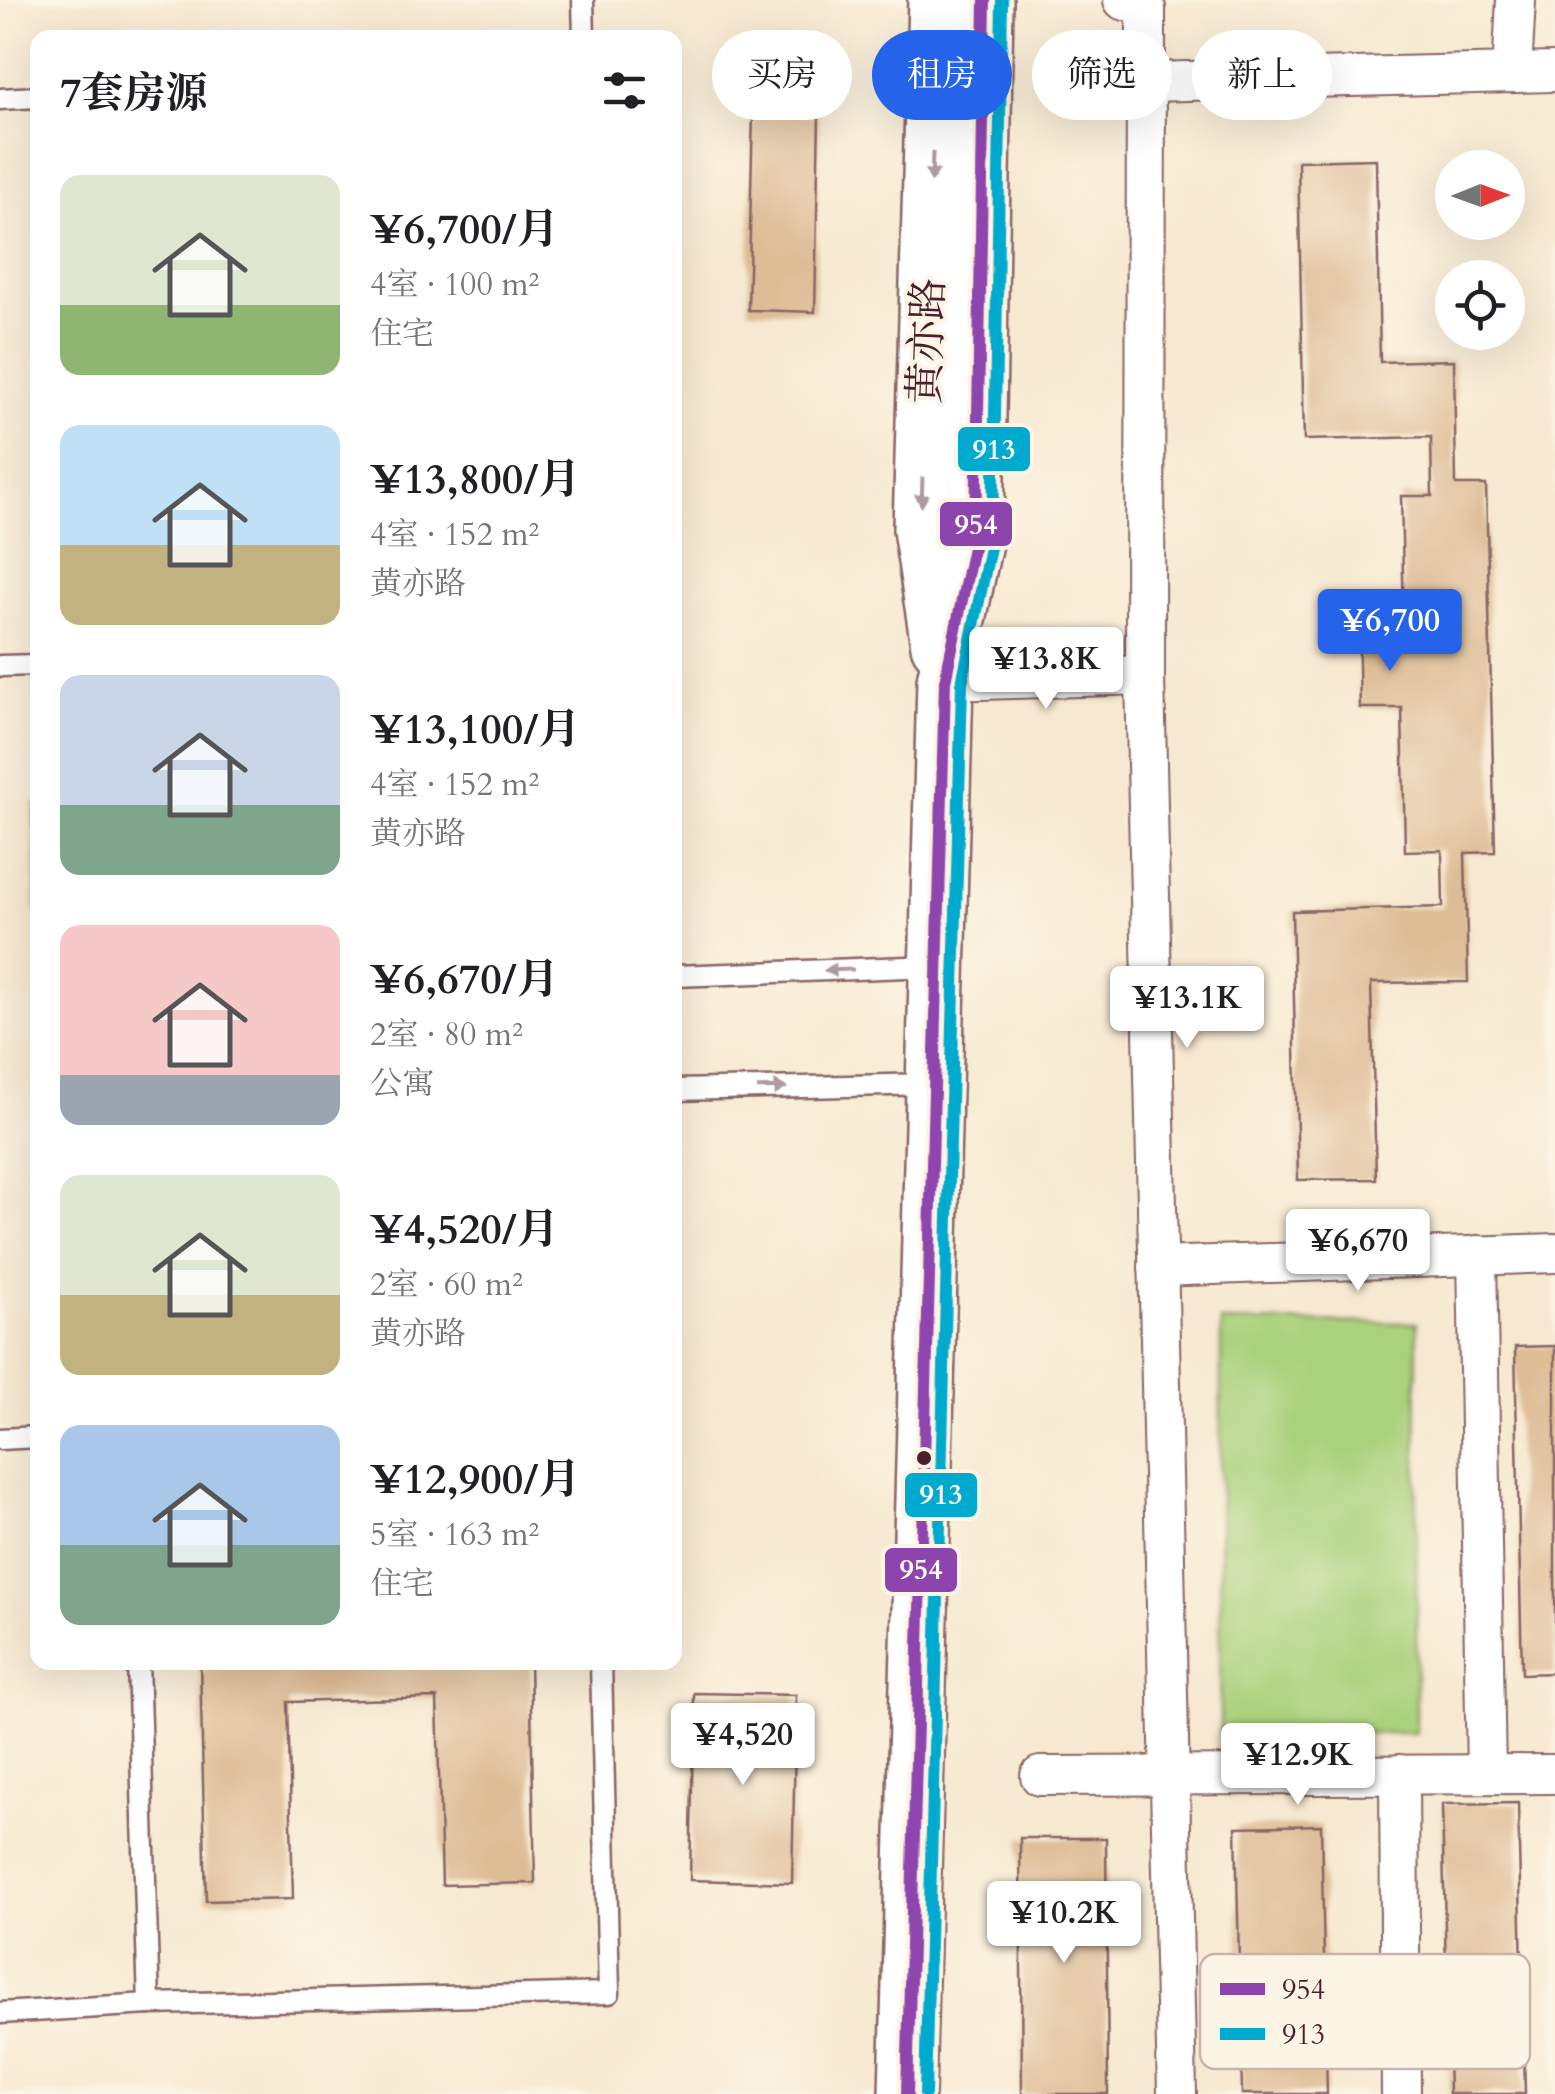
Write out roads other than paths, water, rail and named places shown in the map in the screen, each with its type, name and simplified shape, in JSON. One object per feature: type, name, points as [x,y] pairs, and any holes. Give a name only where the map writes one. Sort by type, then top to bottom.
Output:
[{"type":"main road","name":"黄亦路","points":[[936,0],[921,529],[945,681]]},
{"type":"main road","name":"黄亦路","points":[[908,2094],[945,681],[976,533],[985,0]]},
{"type":"street","points":[[1123,0],[1146,8],[1146,30]]},
{"type":"street","points":[[1512,73],[1516,0]]},
{"type":"street","points":[[1172,81],[1555,72]]},
{"type":"street","points":[[1146,120],[1146,675],[1177,2094]]},
{"type":"street","points":[[945,681],[1146,675]]},
{"type":"street","points":[[1158,1267],[1555,1254]]},
{"type":"street","points":[[1477,1256],[1486,1774]]},
{"type":"street","points":[[1398,1774],[1400,1954]]},
{"type":"street","points":[[1040,1776],[1555,1774]]},
{"type":"street","points":[[1401,2069],[1401,2094]]},
{"type":"lane","points":[[583,0],[584,30]]},
{"type":"lane","points":[[0,99],[30,97]]},
{"type":"lane","points":[[0,666],[30,664]]},
{"type":"lane","points":[[682,976],[936,966]]},
{"type":"lane","points":[[682,1090],[932,1084]]},
{"type":"lane","points":[[0,1440],[30,1438]]},
{"type":"lane","points":[[138,1670],[149,2004]]},
{"type":"lane","points":[[0,2013],[149,2004],[608,1994],[601,1670]]}]
